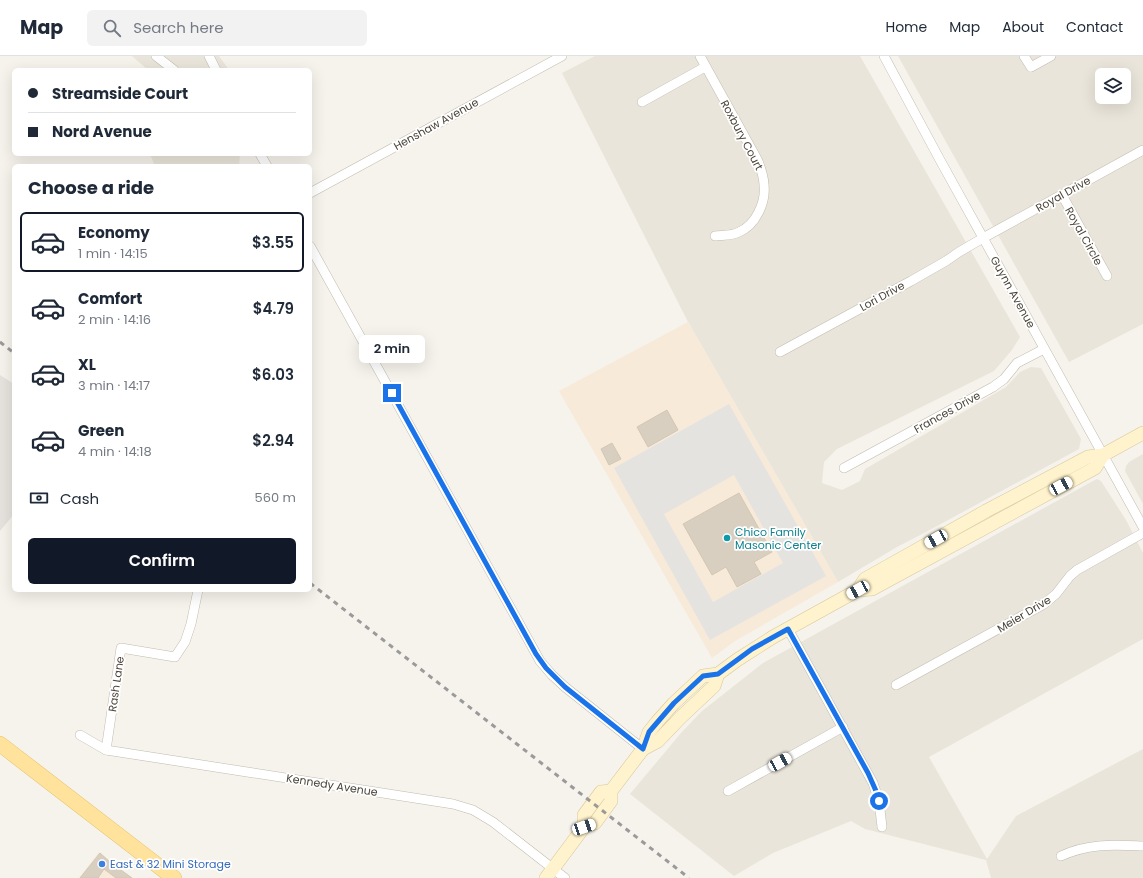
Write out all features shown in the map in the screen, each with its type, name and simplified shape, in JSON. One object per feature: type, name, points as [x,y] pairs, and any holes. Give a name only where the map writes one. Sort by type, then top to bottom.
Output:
[{"type":"main road","points":[[549,873],[584,827],[584,815],[601,792],[611,791],[643,749],[658,741],[714,686],[718,674],[752,649],[858,590],[872,589],[1095,468],[1103,455],[1143,433]]},
{"type":"main road","points":[[0,744],[174,878]]},
{"type":"street","points":[[156,56],[171,68]]},
{"type":"street","points":[[209,56],[215,68]]},
{"type":"street","name":"Henshaw Avenue","points":[[312,192],[562,56]]},
{"type":"street","name":"Roxbury Court","points":[[700,56],[758,162],[765,186],[758,213],[753,222],[741,232],[715,236]]},
{"type":"street","name":"Guynn Avenue","points":[[884,56],[1143,527]]},
{"type":"street","points":[[1024,56],[1031,67],[1051,56]]},
{"type":"street","points":[[642,102],[705,67]]},
{"type":"street","name":"Royal Drive","points":[[983,238],[1143,150]]},
{"type":"street","name":"Royal Circle","points":[[1062,195],[1108,276]]},
{"type":"street","name":"Lori Drive","points":[[780,352],[918,277],[983,238]]},
{"type":"street","points":[[312,250],[540,661],[565,687],[643,749]]},
{"type":"street","name":"Frances Drive","points":[[844,468],[993,387],[1004,379],[1017,363],[1044,348]]},
{"type":"street","name":"Meier Drive","points":[[896,686],[1044,604],[1056,594],[1070,576],[1077,570],[1143,533]]},
{"type":"street","name":"Rash Lane","points":[[106,750],[121,648],[175,657],[189,630],[198,592]]},
{"type":"street","points":[[788,629],[868,773],[876,791],[881,810],[882,827]]},
{"type":"street","points":[[728,791],[843,727]]},
{"type":"street","name":"Kennedy Avenue","points":[[80,735],[106,750],[453,804],[473,810],[493,822],[549,873],[565,878]]},
{"type":"street","points":[[1061,856],[1080,848],[1095,846],[1143,846]]},
{"type":"shaded area","points":[[132,56],[219,56],[228,68],[146,68]]},
{"type":"shaded area","points":[[595,56],[860,56],[1020,337],[1012,350],[994,371],[837,449],[824,462],[822,483],[842,490],[860,481],[865,469],[1006,387],[1020,372],[1031,367],[1041,368],[1081,439],[1079,449],[897,547],[838,582],[688,322],[562,73]]},
{"type":"shaded area","points":[[898,56],[1143,56],[1143,324],[1069,362]]},
{"type":"shaded area","points":[[151,156],[240,156],[239,164],[154,164]]},
{"type":"shaded area","points":[[688,322],[838,582],[735,641],[712,658],[559,391]]},
{"type":"shaded area","points":[[0,375],[12,383],[12,516],[0,531]]},
{"type":"shaded area","points":[[729,404],[826,576],[710,640],[614,468]],"holes":[[[734,475],[783,563],[713,602],[664,514]]]},
{"type":"shaded area","points":[[1143,454],[1143,504],[1125,471],[1129,462]]},
{"type":"shaded area","points":[[1097,479],[1101,481],[1126,520],[1143,553],[1143,639],[929,757],[987,859],[1016,816],[1143,749],[1143,878],[991,878],[986,860],[865,829],[851,821],[773,853],[734,876],[630,794],[681,733],[702,711],[763,663]]},
{"type":"shaded area","name":"East & 32 Mini Storage","points":[[99,852],[117,867],[132,878],[79,878]]},
{"type":"building","points":[[667,410],[678,430],[648,447],[637,427]]},
{"type":"building","points":[[612,443],[621,459],[609,465],[601,449]]},
{"type":"building","name":"Chico Family Masonic Center","points":[[739,493],[772,552],[754,562],[761,574],[737,587],[726,567],[712,575],[683,524]]},
{"type":"building","name":"East & 32 Mini Storage","points":[[100,853],[132,878],[116,878],[104,869],[98,878],[80,878]]},
{"type":"railway","points":[[0,342],[12,351]]},
{"type":"railway","points":[[312,585],[689,878]]},
{"type":"place","name":"Chico Family Masonic Center","points":[[727,538]]},
{"type":"place","name":"East & 32 Mini Storage","points":[[102,864]]},
{"type":"route","points":[[392,393],[540,661],[565,687],[643,749],[649,732],[657,722],[674,703],[703,676],[718,674],[752,649],[788,629],[868,773],[879,801]]}]
